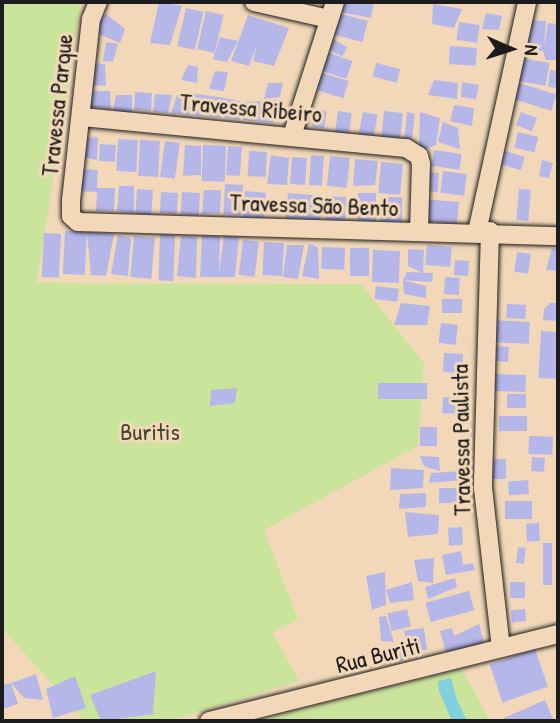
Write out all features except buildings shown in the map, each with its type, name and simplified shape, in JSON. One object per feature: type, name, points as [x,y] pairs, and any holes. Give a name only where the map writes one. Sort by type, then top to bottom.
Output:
[{"type":"street","name":"Travessa Parque","points":[[71,216],[91,19],[98,2]]},
{"type":"street","points":[[254,2],[329,19]]},
{"type":"street","points":[[292,136],[335,2]]},
{"type":"street","name":"Travessa Paulista","points":[[501,648],[483,488],[484,232],[527,2]]},
{"type":"street","name":"Travessa Ribeiro","points":[[82,117],[292,136],[414,152],[421,164],[419,232]]},
{"type":"street","name":"Travessa São Bento","points":[[71,216],[78,222],[558,236]]},
{"type":"street","name":"Rua Buriti","points":[[209,721],[558,634]]},
{"type":"green space","name":"Buritis","points":[[2,2],[81,2],[37,283],[361,284],[424,363],[418,446],[264,530],[298,619],[273,633],[299,681],[170,721],[85,721],[2,628]]},
{"type":"green space","points":[[462,669],[490,721],[256,721]]},
{"type":"water","points":[[451,678],[467,721],[452,721],[439,691],[438,681]]}]
